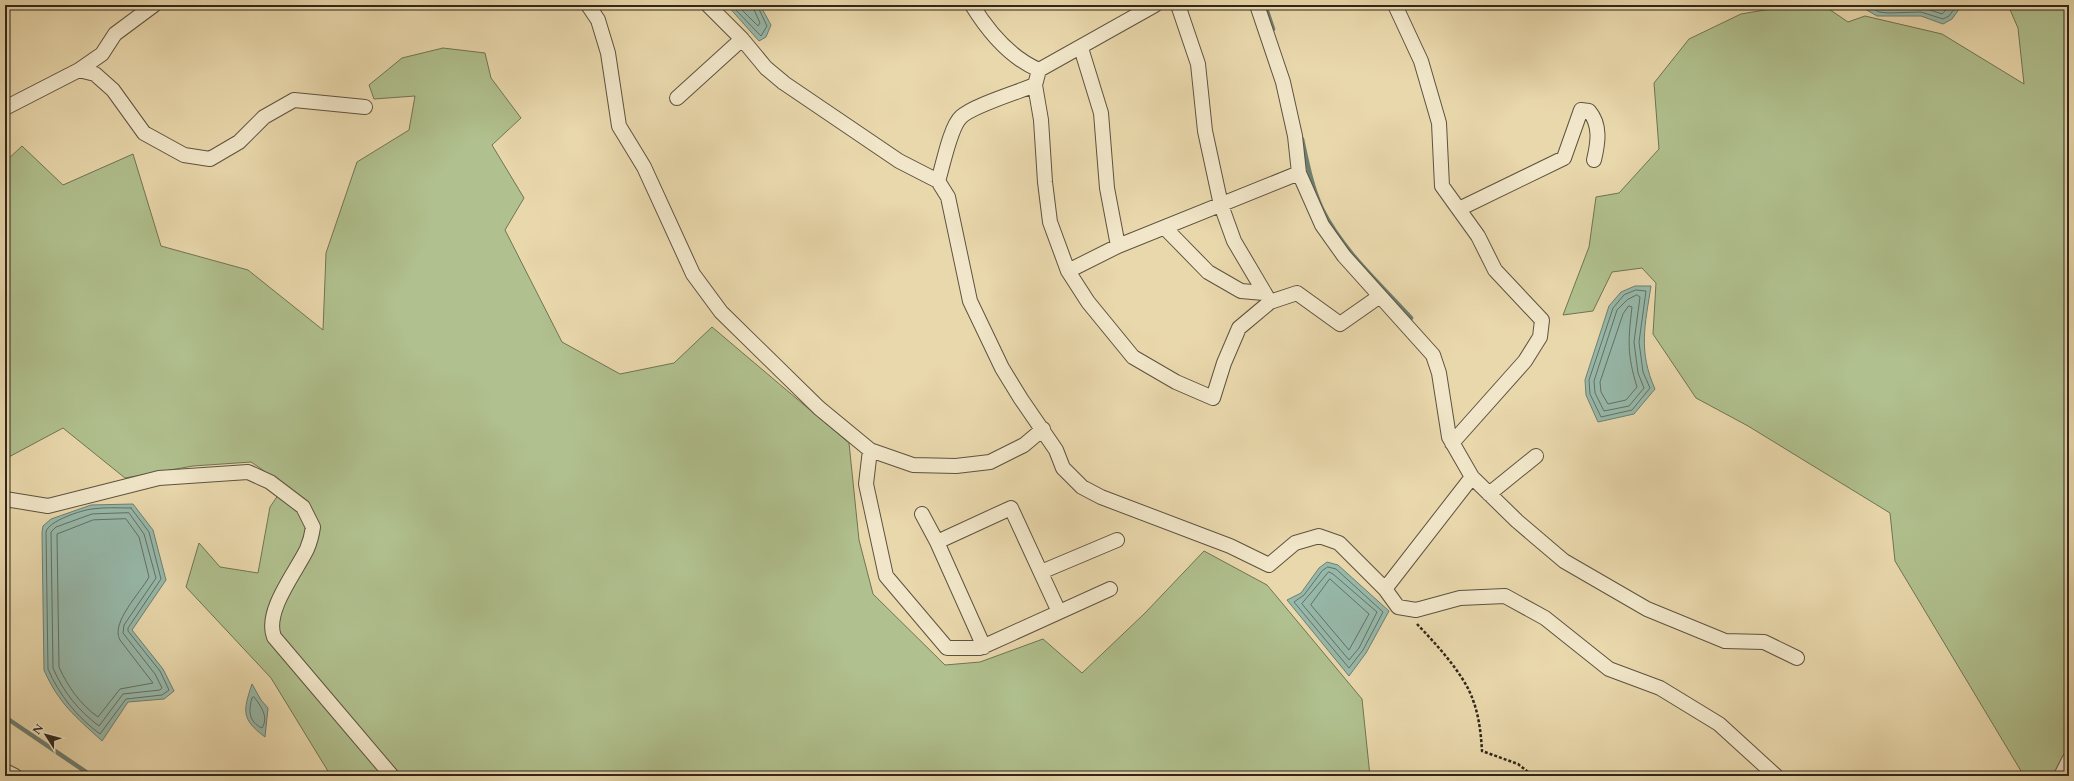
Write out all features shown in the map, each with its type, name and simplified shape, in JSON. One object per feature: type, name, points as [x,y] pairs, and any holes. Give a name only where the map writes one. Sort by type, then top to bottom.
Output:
[{"type":"street","points":[[5,108],[79,70],[102,54],[115,34],[154,5]]},
{"type":"street","points":[[588,5],[598,20],[608,53],[619,126],[644,167],[693,274],[721,312],[819,408],[870,450],[912,465],[956,466],[990,462],[1024,445],[1043,429]]},
{"type":"street","points":[[708,5],[742,40],[766,68],[784,83],[900,161],[938,181],[948,197],[970,301],[1002,368],[1056,450],[1063,468],[1072,479],[1082,487],[1101,498],[1230,546],[1269,565],[1296,543],[1319,536],[1339,543],[1385,589],[1398,607],[1401,608],[1416,610],[1460,598],[1505,596],[1545,618],[1609,669],[1660,688],[1719,724],[1776,776]]},
{"type":"street","points":[[972,5],[983,23],[1023,63],[1039,70]]},
{"type":"street","points":[[1155,5],[1081,48],[1039,70],[1035,85],[1041,120],[1045,182],[1050,222],[1068,271],[1088,302],[1133,356],[1176,382],[1213,398],[1224,363],[1239,328],[1267,298]]},
{"type":"street","points":[[1178,5],[1198,64],[1205,130],[1221,205],[1234,242],[1267,298]]},
{"type":"street","points":[[1257,5],[1283,82],[1294,136],[1298,173],[1322,225],[1344,256],[1433,355],[1439,374],[1449,437],[1472,477],[1517,521],[1564,561],[1647,610],[1725,641],[1764,642],[1797,658]]},
{"type":"street","points":[[1395,5],[1421,61],[1439,123],[1442,186],[1478,236],[1495,270],[1542,320],[1540,337],[1525,361],[1452,443]]},
{"type":"street","points":[[677,98],[742,40]]},
{"type":"street","points":[[1081,48],[1101,113],[1107,188],[1118,246]]},
{"type":"street","points":[[79,70],[95,74],[113,90],[144,134],[184,155],[210,159],[239,142],[264,117],[294,100],[365,107]]},
{"type":"street","points":[[938,181],[951,135],[960,117],[975,109],[1035,85]]},
{"type":"street","points":[[1459,209],[1564,158],[1581,110],[1589,111],[1596,119],[1598,142],[1594,160]]},
{"type":"street","points":[[1068,271],[1118,246],[1298,173]]},
{"type":"street","points":[[1165,228],[1208,272],[1241,291],[1267,298],[1297,293],[1340,324],[1380,296]]},
{"type":"street","points":[[870,450],[866,484],[886,576],[947,648],[984,647],[1110,589]]},
{"type":"street","points":[[1489,494],[1536,456]]},
{"type":"street","points":[[5,499],[48,506],[160,478],[212,473],[248,472],[270,482],[303,507],[313,528],[308,547],[273,611],[272,630],[274,637],[392,776]]},
{"type":"street","points":[[1385,589],[1472,477]]},
{"type":"street","points":[[937,542],[1012,508],[1059,612]]},
{"type":"street","points":[[922,514],[937,542],[984,647]]},
{"type":"street","points":[[1041,572],[1117,540]]},
{"type":"street","points":[[2061,776],[2069,760]]},
{"type":"street","points":[[5,771],[15,776]]},
{"type":"path","points":[[1401,608],[1439,649],[1457,673],[1473,699],[1481,731],[1482,751],[1518,764],[1533,776]]},
{"type":"green space","points":[[1795,5],[1823,5],[1848,22],[1865,16],[1942,34],[2024,84],[2018,28],[2008,5],[2069,5],[2069,776],[2024,776],[1895,561],[1890,513],[1748,426],[1696,398],[1653,334],[1656,283],[1642,268],[1612,272],[1593,311],[1563,315],[1589,247],[1596,197],[1619,193],[1659,149],[1654,83],[1689,39],[1741,14]]},
{"type":"green space","points":[[443,48],[485,53],[491,78],[521,118],[492,145],[524,198],[505,230],[562,342],[620,374],[674,363],[712,327],[849,443],[859,540],[873,594],[945,665],[980,662],[1043,639],[1082,673],[1145,613],[1204,551],[1267,585],[1362,699],[1370,776],[331,776],[271,678],[186,587],[199,543],[220,567],[258,573],[270,507],[285,485],[251,462],[193,466],[125,478],[63,428],[5,459],[5,162],[22,146],[63,185],[133,154],[161,246],[248,270],[323,330],[326,253],[357,162],[409,130],[415,96],[374,99],[369,85],[402,58]]},
{"type":"water","points":[[727,5],[760,5],[771,25],[766,37],[759,41]]},
{"type":"water","points":[[1869,5],[1962,5],[1952,19],[1943,24],[1921,16],[1877,16],[1865,9]]},
{"type":"water","points":[[1635,286],[1651,286],[1644,338],[1646,362],[1655,389],[1634,414],[1598,422],[1586,395],[1585,380],[1609,306],[1621,292]]},
{"type":"water","points":[[133,504],[153,530],[166,580],[132,630],[163,669],[174,691],[164,699],[128,702],[102,741],[68,709],[56,692],[44,670],[42,532],[43,526],[51,519],[91,505]]},
{"type":"water","points":[[1327,562],[1338,565],[1389,611],[1366,653],[1349,676],[1287,600],[1301,593],[1319,568]]},
{"type":"water","points":[[252,684],[261,700],[268,708],[265,737],[252,725],[246,714],[247,701]]},
{"type":"waterway","points":[[1265,5],[1273,29]]},
{"type":"waterway","points":[[1302,139],[1315,192],[1322,209],[1340,239],[1411,318]]},
{"type":"waterway","points":[[5,717],[92,776]]}]
